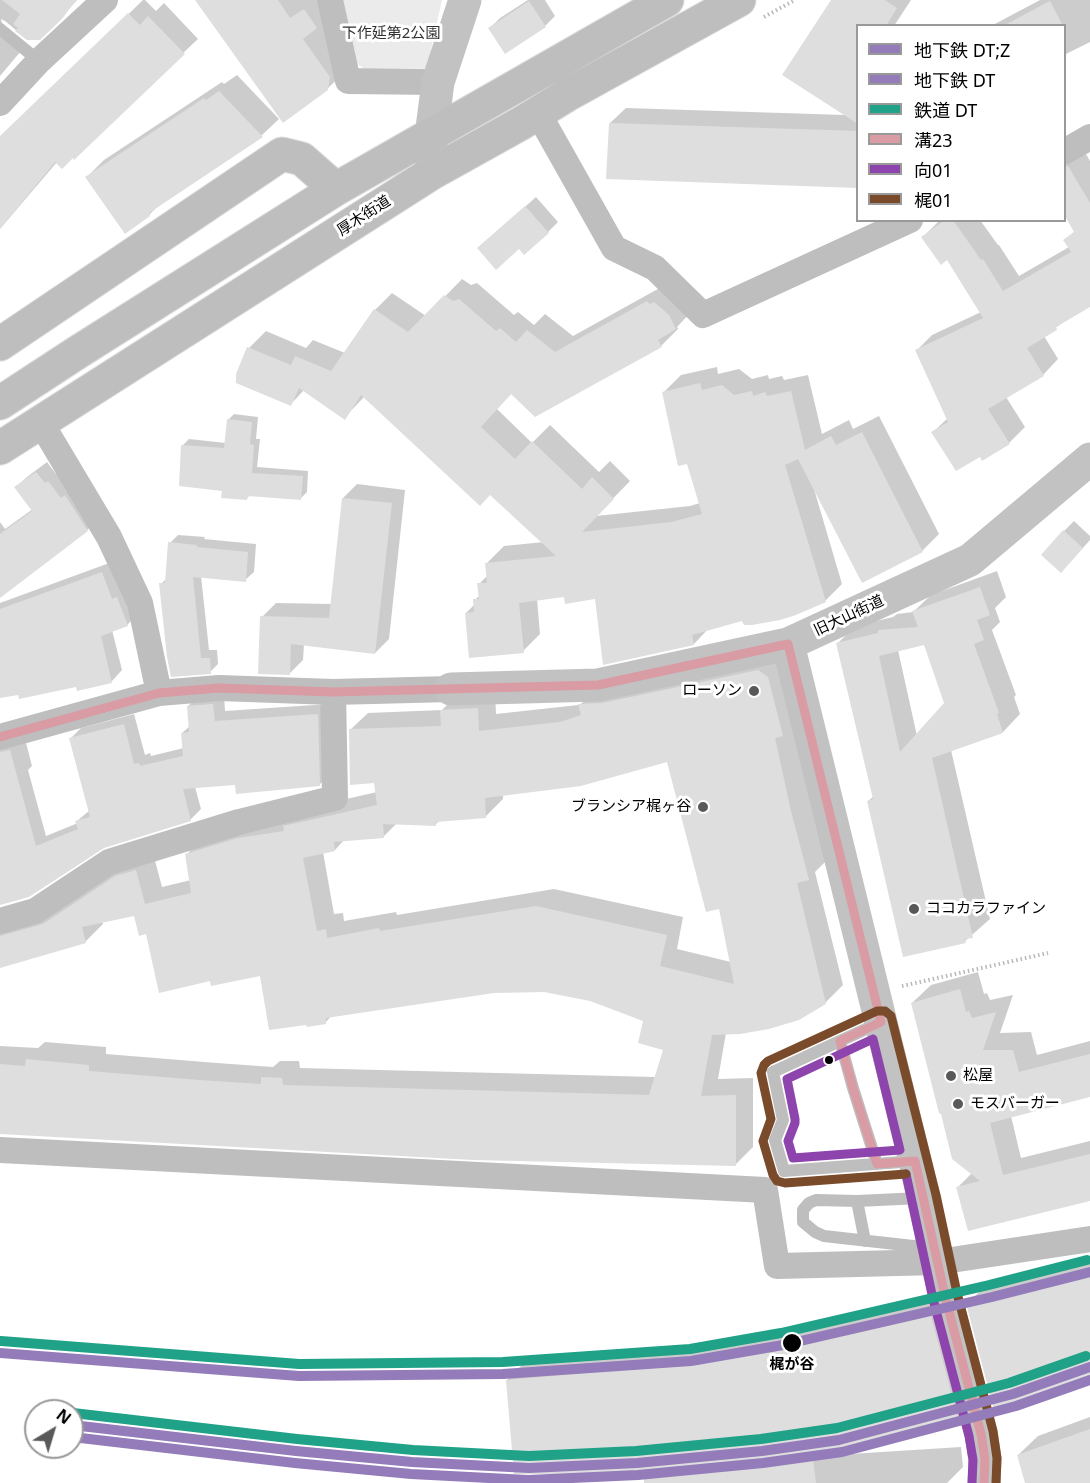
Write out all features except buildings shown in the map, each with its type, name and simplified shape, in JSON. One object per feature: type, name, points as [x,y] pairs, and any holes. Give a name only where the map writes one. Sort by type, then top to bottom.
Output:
[{"type":"highway","points":[[0,403],[336,189],[668,0]]},
{"type":"highway","name":"厚木街道","points":[[0,448],[432,173],[739,0]]},
{"type":"highway","points":[[0,343],[282,154],[302,159],[336,189]]},
{"type":"street","points":[[0,103],[39,61],[105,0]]},
{"type":"street","points":[[330,0],[348,81],[438,82]]},
{"type":"street","points":[[432,173],[431,136],[438,82],[465,0]]},
{"type":"street","points":[[538,113],[614,248],[656,268],[703,315],[906,222]]},
{"type":"street","points":[[1066,151],[1090,137]]},
{"type":"street","points":[[41,423],[109,537],[140,603],[159,693]]},
{"type":"street","name":"旧大山街道","points":[[0,737],[159,693],[219,688],[333,692],[598,685],[788,644],[970,560],[1090,459]]},
{"type":"street","points":[[788,644],[924,1198],[945,1296],[981,1434],[985,1459],[984,1483]]},
{"type":"street","points":[[0,921],[35,911],[109,862],[239,822],[335,798],[333,692]]},
{"type":"street","points":[[0,1150],[765,1190],[777,1266],[937,1255],[1090,1239]]},
{"type":"lane","points":[[0,29],[39,61]]},
{"type":"lane","points":[[877,1007],[840,1041],[773,1072],[783,1120],[775,1140],[784,1171],[915,1161]]},
{"type":"lane","points":[[840,1041],[877,1164]]},
{"type":"lane","points":[[924,1198],[816,1200],[808,1203],[803,1210],[803,1222],[824,1236],[865,1241],[937,1255]]},
{"type":"lane","points":[[857,1201],[865,1241]]},
{"type":"path","points":[[877,1007],[1047,953]]},
{"type":"green space","name":"下作延第2公園","points":[[341,0],[442,0],[427,68],[363,68],[353,61]]},
{"type":"metro line","name":"DT;Z","points":[[0,1353],[299,1376],[503,1374],[691,1361],[783,1345],[1090,1272]]},
{"type":"metro line","name":"DT;Z","points":[[84,1426],[412,1462],[529,1468],[637,1463],[762,1451],[839,1440],[1013,1394],[1090,1367]]},
{"type":"metro line","name":"DT","points":[[84,1438],[411,1474],[528,1480],[638,1475],[763,1463],[842,1452],[1016,1406],[1090,1380]]},
{"type":"rail line","name":"DT","points":[[1,1341],[299,1364],[503,1362],[690,1349],[781,1333],[1087,1260]]},
{"type":"rail line","name":"DT","points":[[84,1414],[413,1450],[529,1456],[636,1451],[761,1439],[837,1428],[1009,1383],[1086,1356]]},
{"type":"transit line","name":"溝23","points":[[0,737],[159,693],[219,688],[333,692],[598,685],[788,644],[881,1022],[840,1041],[877,1164],[915,1161],[945,1296],[981,1434],[985,1459],[984,1483]]},
{"type":"transit line","name":"梶01","points":[[906,1174],[785,1183],[777,1181],[763,1141],[771,1119],[761,1073],[764,1065],[768,1061],[877,1011],[885,1011],[891,1016],[936,1195],[957,1293],[993,1431],[997,1458],[996,1483]]},
{"type":"transit line","name":"向01","points":[[873,1039],[900,1150],[793,1158],[788,1141],[795,1119],[787,1079],[873,1039]]},
{"type":"transit line","name":"向01","points":[[906,1174],[933,1299],[969,1436],[973,1460],[972,1483]]},
{"type":"place","name":"ローソン","points":[[754,691]]},
{"type":"place","name":"ブランシア梶ヶ谷","points":[[703,807]]},
{"type":"place","name":"ココカラファイン","points":[[914,909]]},
{"type":"place","name":"松屋","points":[[951,1076]]},
{"type":"place","name":"モスバーガー","points":[[958,1104]]},
{"type":"place","name":"梶が谷","points":[[792,1343]]}]
